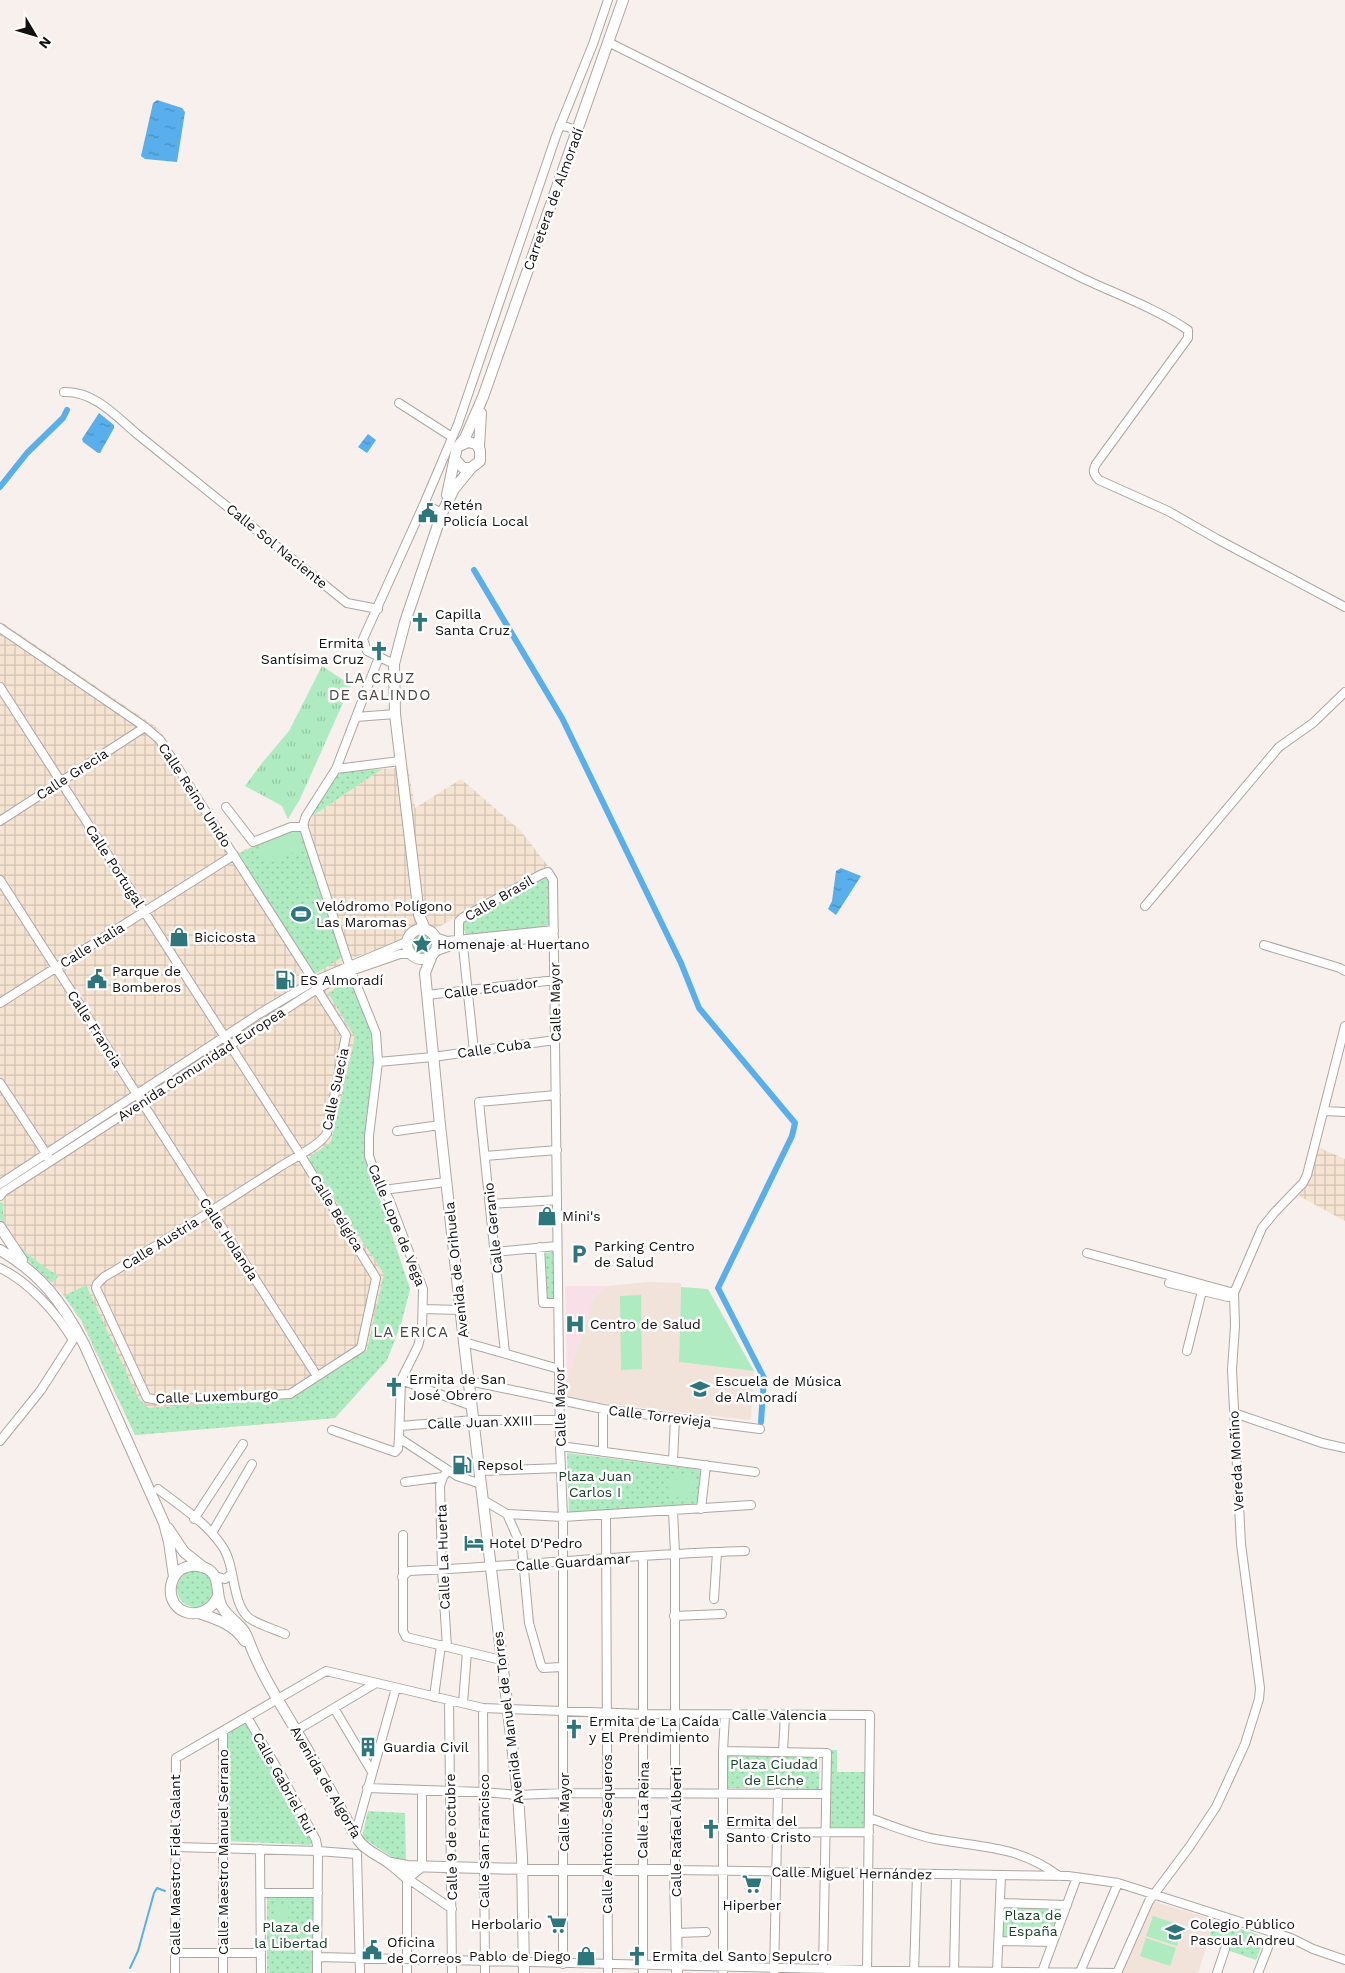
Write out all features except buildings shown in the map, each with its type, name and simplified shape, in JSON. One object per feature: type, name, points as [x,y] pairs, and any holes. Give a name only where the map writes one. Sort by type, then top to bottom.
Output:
[{"type":"main road","name":"Carretera de Almoradí","points":[[483,397],[623,0]]},
{"type":"main road","points":[[456,441],[465,438],[483,397]]},
{"type":"main road","points":[[443,510],[459,482],[471,468],[478,464],[481,458],[479,422],[483,397]]},
{"type":"main road","points":[[456,441],[468,442],[479,447]]},
{"type":"main road","points":[[419,915],[414,931],[408,939],[407,947],[414,956],[425,958],[433,954],[436,948],[435,937],[425,929],[419,915],[395,714],[394,664],[405,622],[443,510],[455,459],[456,441]]},
{"type":"main road","points":[[455,459],[463,468],[471,468]]},
{"type":"main road","points":[[414,931],[425,929]]},
{"type":"main road","name":"Avenida de Orihuela","points":[[433,954],[425,972],[427,995],[446,1182],[491,1568]]},
{"type":"main road","name":"Avenida de Orihuela","points":[[414,956],[425,972]]},
{"type":"main road","points":[[0,1227],[15,1251],[61,1304],[84,1344],[164,1523],[184,1552],[215,1576],[218,1593],[213,1606],[199,1613],[185,1612],[175,1603],[171,1593],[174,1577],[164,1523]]},
{"type":"main road","points":[[0,1250],[32,1272]]},
{"type":"main road","points":[[174,1577],[187,1567],[195,1565],[203,1567]]},
{"type":"main road","name":"Avenida Manuel de Torres","points":[[491,1568],[518,1795],[522,1868],[524,1973]]},
{"type":"main road","name":"Avenida de Algorfa","points":[[218,1593],[225,1611],[245,1631],[259,1668],[297,1730],[356,1835],[360,1850],[390,1863],[407,1878]]},
{"type":"main road","name":"Avenida de Algorfa","points":[[199,1613],[219,1619],[230,1626],[252,1650]]},
{"type":"main road","name":"Calle Miguel Hernández","points":[[390,1863],[407,1866],[563,1870],[675,1870]]},
{"type":"main road","points":[[407,1878],[422,1866]]},
{"type":"main road","name":"Calle Rafael Alberti","points":[[675,1870],[677,1969]]},
{"type":"street","points":[[394,664],[367,651],[363,639],[424,504],[456,441],[560,125],[593,44],[608,0]]},
{"type":"street","points":[[608,42],[1082,278],[1115,294],[1131,299],[1188,330],[1188,338],[1096,464],[1093,471],[1095,475],[1099,480],[1168,511],[1345,607]]},
{"type":"street","points":[[560,125],[577,130]]},
{"type":"street","name":"Calle Sol Naciente","points":[[64,392],[80,394],[109,409],[137,434],[347,603],[378,609]]},
{"type":"street","points":[[398,403],[456,441]]},
{"type":"street","points":[[424,504],[443,510]]},
{"type":"street","name":"Calle Reino Unido","points":[[0,628],[145,726],[160,740],[314,981],[317,989]]},
{"type":"street","points":[[226,807],[253,842],[291,827],[304,827],[304,820],[336,768],[379,657]]},
{"type":"street","name":"Calle Portugal","points":[[0,687],[230,1045]]},
{"type":"street","points":[[1145,906],[1279,748],[1313,722],[1345,692]]},
{"type":"street","points":[[356,717],[395,714]]},
{"type":"street","name":"Calle Grecia","points":[[0,821],[145,726]]},
{"type":"street","points":[[336,768],[400,762]]},
{"type":"street","name":"Calle Lope de Vega","points":[[304,827],[350,968],[376,1033],[378,1062],[369,1136],[369,1156],[378,1182],[389,1199],[423,1289],[422,1330],[418,1346],[401,1380],[399,1438]]},
{"type":"street","name":"Calle Italia","points":[[0,1003],[234,855]]},
{"type":"street","name":"Calle Brasil","points":[[461,943],[459,921],[462,918],[542,874],[548,872],[554,880]]},
{"type":"street","name":"Calle Francia","points":[[0,880],[142,1101]]},
{"type":"street","name":"Calle Mayor","points":[[554,880],[559,1400],[563,1517],[563,1964]]},
{"type":"street","points":[[433,954],[461,943],[554,933]]},
{"type":"street","points":[[435,937],[461,943]]},
{"type":"street","name":"Avenida Comunidad Europea","points":[[0,1196],[3,1192],[52,1162],[142,1101],[350,968],[404,943],[408,939]]},
{"type":"street","points":[[461,943],[474,1051]]},
{"type":"street","points":[[1264,945],[1345,971]]},
{"type":"street","name":"Avenida Comunidad Europea","points":[[0,1184],[224,1037],[314,981],[350,968],[400,954],[414,956]]},
{"type":"street","name":"Calle Ecuador","points":[[427,995],[555,980]]},
{"type":"street","name":"Calle Suecia","points":[[300,1154],[324,1138],[327,1133],[346,1035],[317,989]]},
{"type":"street","name":"Vereda Moñino","points":[[1117,1973],[1149,1901],[1216,1807],[1244,1744],[1259,1699],[1260,1688],[1240,1544],[1232,1370],[1235,1326],[1234,1296],[1262,1228],[1303,1183],[1307,1175],[1345,1026]]},
{"type":"street","name":"Calle Cuba","points":[[378,1062],[434,1057],[555,1040]]},
{"type":"street","name":"Calle Bélgica","points":[[230,1045],[376,1278],[362,1348],[317,1376]]},
{"type":"street","points":[[0,1083],[52,1162]]},
{"type":"street","name":"Calle Geranio","points":[[505,1353],[479,1102],[556,1095]]},
{"type":"street","name":"Calle Holanda","points":[[142,1101],[317,1376]]},
{"type":"street","points":[[1324,1111],[1345,1112]]},
{"type":"street","points":[[397,1131],[440,1125]]},
{"type":"street","points":[[485,1156],[557,1150]]},
{"type":"street","name":"Calle Austria","points":[[97,1284],[104,1277],[212,1211],[300,1154]]},
{"type":"street","points":[[383,1190],[446,1182]]},
{"type":"street","points":[[490,1204],[557,1200]]},
{"type":"street","points":[[495,1252],[558,1246]]},
{"type":"street","points":[[540,1247],[543,1303],[558,1303]]},
{"type":"street","points":[[1087,1253],[1234,1296]]},
{"type":"street","points":[[0,1268],[36,1294],[73,1340],[36,1398],[0,1440]]},
{"type":"street","points":[[1169,1283],[1234,1296]]},
{"type":"street","name":"Calle Luxemburgo","points":[[97,1284],[97,1293],[136,1378],[147,1398],[151,1400],[290,1394],[317,1376]]},
{"type":"street","points":[[1187,1351],[1202,1290]]},
{"type":"street","points":[[423,1309],[461,1310]]},
{"type":"street","points":[[464,1342],[559,1370]]},
{"type":"street","points":[[401,1380],[472,1406]]},
{"type":"street","name":"Calle Torrevieja","points":[[469,1382],[603,1408],[760,1429]]},
{"type":"street","points":[[603,1408],[603,1452]]},
{"type":"street","points":[[1234,1412],[1322,1444],[1345,1448]]},
{"type":"street","points":[[673,1461],[675,1418]]},
{"type":"street","name":"Calle Juan XXIII","points":[[400,1426],[474,1420],[560,1420]]},
{"type":"street","points":[[332,1430],[395,1452],[398,1449],[399,1438],[457,1476],[481,1484]]},
{"type":"street","points":[[194,1518],[243,1444]]},
{"type":"street","points":[[560,1446],[755,1472]]},
{"type":"street","points":[[212,1533],[252,1464]]},
{"type":"street","points":[[701,1509],[706,1465]]},
{"type":"street","points":[[480,1472],[561,1468]]},
{"type":"street","name":"Calle La Huerta","points":[[434,1697],[444,1646],[440,1486],[448,1470]]},
{"type":"street","points":[[405,1482],[443,1478]]},
{"type":"street","points":[[158,1489],[212,1533],[226,1552],[241,1605],[246,1614],[252,1620],[285,1634]]},
{"type":"street","points":[[483,1500],[507,1514],[563,1517],[751,1505]]},
{"type":"street","name":"Calle Rafael Alberti","points":[[673,1511],[675,1553],[675,1870]]},
{"type":"street","points":[[507,1514],[511,1527],[521,1542],[525,1564],[529,1623],[541,1665],[544,1668],[562,1667]]},
{"type":"street","name":"Calle Antonio Sequeros","points":[[606,1514],[606,1870],[608,1973]]},
{"type":"street","points":[[403,1535],[403,1631],[406,1637],[502,1660]]},
{"type":"street","name":"Calle Guardamar","points":[[402,1577],[409,1570],[491,1568],[675,1553],[745,1551]]},
{"type":"street","points":[[714,1599],[717,1552]]},
{"type":"street","name":"Calle La Reina","points":[[643,1973],[644,1557]]},
{"type":"street","points":[[215,1576],[225,1579],[232,1573]]},
{"type":"street","points":[[218,1593],[228,1583],[235,1584]]},
{"type":"street","points":[[674,1616],[722,1614]]},
{"type":"street","points":[[463,1704],[467,1652]]},
{"type":"street","name":"Calle Valencia","points":[[176,1758],[326,1672],[463,1704],[508,1710],[675,1715],[870,1715],[869,1818]]},
{"type":"street","points":[[297,1730],[376,1683]]},
{"type":"street","points":[[356,1835],[367,1788],[396,1688]]},
{"type":"street","name":"Calle 9 de octubre","points":[[449,1700],[452,1973]]},
{"type":"street","points":[[334,1708],[372,1772]]},
{"type":"street","name":"Calle San Francisco","points":[[483,1708],[485,1973]]},
{"type":"street","points":[[723,1969],[722,1751],[725,1715]]},
{"type":"street","points":[[783,1751],[785,1715]]},
{"type":"street","name":"Calle Gabriel Rui","points":[[247,1717],[316,1840],[318,1851]]},
{"type":"street","name":"Calle Maestro Manuel Serrano","points":[[223,1731],[224,1973]]},
{"type":"street","points":[[722,1751],[827,1753],[823,1971]]},
{"type":"street","name":"Calle Maestro Fidel Galant","points":[[175,1973],[176,1758]]},
{"type":"street","points":[[367,1788],[518,1795],[564,1793],[826,1794]]},
{"type":"street","points":[[422,1790],[422,1866]]},
{"type":"street","points":[[774,1970],[778,1793]]},
{"type":"street","points":[[867,1971],[869,1818],[929,1838],[990,1846],[1022,1854],[1059,1876]]},
{"type":"street","points":[[723,1832],[869,1832]]},
{"type":"street","points":[[176,1846],[318,1851],[360,1850],[360,1973]]},
{"type":"street","points":[[260,1849],[261,1973]]},
{"type":"street","points":[[317,1973],[318,1851]]},
{"type":"street","points":[[407,1866],[408,1973]]},
{"type":"street","name":"Calle Miguel Hernández","points":[[675,1870],[1077,1877],[1118,1883],[1274,1932],[1345,1960]]},
{"type":"street","points":[[914,1972],[917,1874]]},
{"type":"street","points":[[954,1972],[956,1874]]},
{"type":"street","points":[[998,1972],[1001,1875]]},
{"type":"street","points":[[1042,1972],[1077,1877]]},
{"type":"street","name":"Avenida de Algorfa","points":[[407,1878],[452,1909]]},
{"type":"street","points":[[1080,1972],[1118,1883]]},
{"type":"street","points":[[261,1892],[318,1892]]},
{"type":"street","points":[[1000,1904],[1066,1905]]},
{"type":"street","points":[[676,1933],[706,1932]]},
{"type":"street","points":[[1258,1973],[1274,1932]]},
{"type":"street","points":[[999,1941],[1053,1942]]},
{"type":"street","points":[[1217,1973],[1225,1949]]},
{"type":"street","points":[[175,1953],[261,1953]]},
{"type":"street","points":[[317,1957],[524,1961],[563,1964],[643,1964],[677,1969],[1117,1973]]},
{"type":"street","points":[[954,1972],[964,1973]]},
{"type":"shaded area","points":[[0,621],[159,729],[237,853],[301,824],[382,769],[408,767],[415,808],[461,779],[520,830],[548,866],[433,930],[425,926],[417,926],[407,935],[404,941],[343,961],[373,1033],[366,1157],[410,1289],[401,1324],[387,1360],[335,1418],[135,1435],[81,1321],[64,1296],[24,1256],[0,1219],[0,1202],[2,1203],[0,1199]]},
{"type":"shaded area","points":[[1318,1147],[1345,1159],[1345,1221],[1299,1196]]},
{"type":"shaded area","points":[[648,1282],[681,1283],[679,1362],[754,1371],[751,1419],[566,1399],[567,1379],[594,1297],[608,1286]]},
{"type":"shaded area","name":"Centro de Salud","points":[[565,1286],[608,1286],[594,1297],[567,1379]]},
{"type":"shaded area","name":"Colegio Público Pascual Andreu","points":[[1152,1901],[1215,1920],[1198,1973],[1122,1973]]},
{"type":"green space","points":[[322,666],[351,685],[300,799],[288,819],[282,806],[245,786],[289,731]]},
{"type":"green space","points":[[382,769],[311,817],[336,776],[343,772]]},
{"type":"green space","points":[[301,824],[344,956],[315,974],[238,854]]},
{"type":"green space","points":[[296,829],[304,848],[266,865],[258,846]]},
{"type":"green space","points":[[545,877],[550,883],[550,924],[546,928],[469,937],[466,935],[462,925],[464,920]]},
{"type":"green space","points":[[422,934],[429,937],[432,944],[429,951],[422,954],[415,951],[412,944],[415,937]]},
{"type":"green space","points":[[351,980],[373,1033],[375,1063],[366,1157],[410,1289],[401,1324],[387,1360],[335,1418],[135,1435],[82,1321],[64,1296],[86,1285],[138,1398],[148,1408],[286,1399],[299,1394],[367,1350],[384,1274],[309,1160],[311,1156],[331,1142],[355,1037],[328,993]]},
{"type":"green space","points":[[0,1202],[3,1204],[3,1216],[12,1237],[38,1262],[58,1276],[56,1280],[51,1282],[13,1244],[2,1226]]},
{"type":"green space","points":[[555,1252],[555,1301],[545,1300],[543,1253]]},
{"type":"green space","points":[[681,1287],[708,1289],[754,1371],[679,1362]]},
{"type":"green space","points":[[641,1295],[642,1369],[621,1370],[620,1296]]},
{"type":"green space","name":"Plaza Juan Carlos I","points":[[567,1453],[703,1470],[698,1505],[569,1513]]},
{"type":"green space","points":[[669,1474],[694,1477],[692,1499],[667,1496]]},
{"type":"green space","points":[[195,1571],[208,1576],[213,1589],[208,1602],[195,1607],[182,1602],[177,1589],[182,1576]]},
{"type":"green space","points":[[244,1723],[249,1726],[312,1838],[313,1842],[310,1845],[226,1841],[226,1737],[231,1731]]},
{"type":"green space","points":[[831,1750],[837,1750],[837,1772],[868,1772],[865,1827],[830,1827]]},
{"type":"green space","name":"Plaza Ciudad de Elche","points":[[728,1755],[820,1756],[819,1789],[728,1788]]},
{"type":"green space","points":[[368,1811],[405,1813],[406,1860],[397,1861],[362,1837]]},
{"type":"green space","name":"Plaza de la Libertad","points":[[267,1896],[314,1896],[315,1973],[267,1973]]},
{"type":"green space","points":[[275,1904],[288,1904],[288,1926],[275,1926]]},
{"type":"green space","name":"Plaza de España","points":[[1005,1907],[1061,1907],[1063,1909],[1050,1940],[1005,1939],[1002,1937],[1002,1909]]},
{"type":"green space","points":[[1153,1916],[1183,1926],[1177,1946],[1146,1936]]},
{"type":"green space","points":[[1215,1920],[1265,1937],[1256,1960],[1207,1943]]},
{"type":"green space","points":[[1146,1938],[1176,1948],[1170,1966],[1140,1956]]},
{"type":"water","points":[[157,100],[182,108],[185,112],[177,162],[145,159],[141,156],[153,103]]},
{"type":"water","points":[[99,413],[114,425],[114,428],[100,453],[98,453],[83,442],[82,439]]},
{"type":"water","points":[[368,434],[376,440],[367,453],[358,447]]},
{"type":"water","points":[[841,868],[861,876],[836,915],[828,909],[832,901],[836,871]]},
{"type":"waterway","points":[[0,487],[27,453],[63,418],[67,410]]},
{"type":"waterway","points":[[474,570],[562,718],[681,963],[699,1008],[795,1123],[792,1136],[718,1288],[764,1378],[761,1422]]},
{"type":"waterway","points":[[130,1968],[138,1951],[154,1893],[157,1888],[165,1891]]},
{"type":"place","name":"Retén Policía Local","points":[[428,513]]},
{"type":"place","name":"Capilla Santa Cruz","points":[[420,622]]},
{"type":"place","name":"Ermita Santísima Cruz","points":[[379,651]]},
{"type":"place","name":"Velódromo Polígono Las Maromas","points":[[301,914]]},
{"type":"place","name":"Bicicosta","points":[[179,937]]},
{"type":"place","name":"Homenaje al Huertano","points":[[422,944]]},
{"type":"place","name":"Parque de Bomberos","points":[[97,979]]},
{"type":"place","name":"ES Almoradí","points":[[285,980]]},
{"type":"place","name":"Mini's","points":[[547,1216]]},
{"type":"place","name":"Parking Centro de Salud","points":[[579,1254]]},
{"type":"place","name":"Centro de Salud","points":[[575,1324]]},
{"type":"place","name":"Ermita de San José Obrero","points":[[394,1387]]},
{"type":"place","name":"Escuela de Música de Almoradí","points":[[700,1389]]},
{"type":"place","name":"Repsol","points":[[462,1465]]},
{"type":"place","name":"Hotel D'Pedro","points":[[474,1543]]},
{"type":"place","name":"Ermita de La Caída y El Prendimiento","points":[[574,1729]]},
{"type":"place","name":"Guardia Civil","points":[[368,1747]]},
{"type":"place","name":"Ermita del Santo Cristo","points":[[711,1829]]},
{"type":"place","name":"Hiperber","points":[[752,1884]]},
{"type":"place","name":"Herbolario","points":[[557,1924]]},
{"type":"place","name":"Colegio Público Pascual Andreu","points":[[1175,1932]]},
{"type":"place","name":"Oficina de Correos","points":[[372,1950]]},
{"type":"place","name":"Pablo de Diego","points":[[586,1956]]},
{"type":"place","name":"Ermita del Santo Sepulcro","points":[[637,1956]]},
{"type":"district","name":"LA CRUZ DE GALINDO","points":[[380,686]]},
{"type":"district","name":"LA ERICA","points":[[411,1332]]}]
